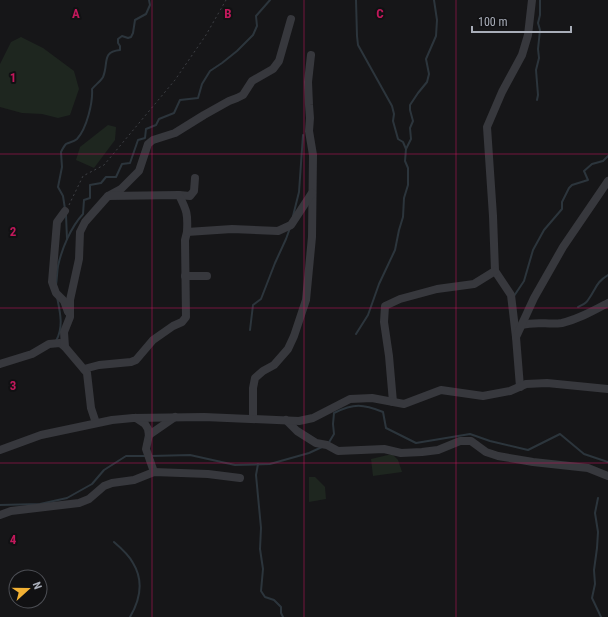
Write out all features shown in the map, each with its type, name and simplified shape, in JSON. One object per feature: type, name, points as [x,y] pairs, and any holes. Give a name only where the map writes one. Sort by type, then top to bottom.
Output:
[{"type":"street","points":[[520,387],[511,295],[495,271],[487,127],[502,92],[522,55],[528,35],[532,0]]},
{"type":"street","points":[[65,347],[64,332],[70,316],[70,300],[79,259],[80,232],[85,222],[108,196],[121,188],[139,170],[148,144],[153,140],[175,133],[204,115],[237,98],[243,94],[252,81],[273,69],[279,61],[291,19]]},
{"type":"street","points":[[253,418],[253,388],[255,378],[263,371],[274,365],[288,349],[306,300],[312,237],[313,155],[309,131],[310,118],[308,90],[312,55]]},
{"type":"street","points":[[108,196],[190,196],[194,191],[195,178]]},
{"type":"street","points":[[516,337],[534,298],[563,247],[608,180]]},
{"type":"street","points":[[186,232],[232,229],[278,231],[291,225],[312,193]]},
{"type":"street","points":[[84,369],[99,365],[131,362],[136,360],[153,340],[173,326],[182,322],[186,317],[185,240],[188,217],[179,195]]},
{"type":"street","points":[[66,211],[57,222],[52,282],[56,293],[64,302],[70,316]]},
{"type":"street","points":[[393,402],[384,322],[385,306],[400,299],[437,289],[474,284],[495,271]]},
{"type":"street","points":[[186,276],[207,276]]},
{"type":"street","points":[[522,325],[531,322],[562,323],[591,313],[608,303]]},
{"type":"street","points":[[0,364],[32,354],[49,344],[60,343],[87,373],[91,408],[96,423]]},
{"type":"street","points":[[0,450],[41,435],[96,423],[135,418],[175,417],[299,420],[314,418],[350,399],[372,398],[404,404],[441,390],[483,396],[510,391],[526,384],[547,383],[608,388]]},
{"type":"street","points":[[149,435],[157,428],[175,417]]},
{"type":"street","points":[[135,418],[144,424],[149,435],[146,449],[154,472]]},
{"type":"street","points":[[286,420],[297,431],[316,444],[327,445],[338,451],[384,449],[401,453],[422,452],[438,450],[460,441],[471,441],[486,452],[498,456],[588,468],[608,476]]},
{"type":"street","points":[[0,515],[11,511],[79,503],[89,499],[104,486],[112,483],[134,480],[154,472],[208,474],[240,478]]},
{"type":"path","points":[[66,211],[83,176],[104,165],[175,80],[206,35],[226,0]]},
{"type":"shaded area","points":[[21,37],[43,48],[74,71],[79,89],[70,115],[58,118],[42,114],[22,113],[0,107],[0,64],[11,42]]},
{"type":"shaded area","points":[[108,125],[116,127],[115,140],[94,168],[76,160],[80,147]]},
{"type":"shaded area","points":[[392,454],[398,460],[402,472],[373,476],[371,459]]},
{"type":"shaded area","points":[[309,477],[315,477],[325,487],[326,499],[309,502]]},
{"type":"waterway","points":[[65,209],[63,196],[58,187],[62,167],[61,152],[66,144],[76,140],[81,134],[89,115],[92,89],[103,77],[108,56],[110,53],[120,50],[118,39],[122,36],[128,38],[131,37],[135,20],[146,14],[150,5],[149,0]]},
{"type":"waterway","points":[[56,285],[58,266],[62,252],[71,231],[83,214],[84,200],[90,198],[90,185],[101,183],[106,177],[116,177],[122,164],[130,163],[138,140],[145,138],[146,129],[156,125],[159,119],[174,113],[180,100],[198,98],[202,84],[210,71],[237,51],[253,35],[257,26],[256,16],[270,0]]},
{"type":"waterway","points":[[356,0],[358,45],[392,106],[394,114],[393,121],[398,139],[403,142],[406,149],[405,161],[408,168],[408,185],[404,198],[403,217],[395,250],[379,284],[368,315],[356,334]]},
{"type":"waterway","points":[[406,149],[411,139],[410,128],[413,121],[410,105],[427,82],[429,74],[426,59],[436,36],[437,20],[434,0]]},
{"type":"waterway","points":[[537,100],[536,70],[539,58],[538,49],[540,30],[538,23],[540,15],[540,0]]},
{"type":"waterway","points":[[293,216],[299,192],[303,135]]},
{"type":"waterway","points":[[514,296],[524,281],[533,250],[544,230],[562,209],[562,202],[569,188],[572,185],[588,180],[584,171],[592,164],[603,161],[608,156]]},
{"type":"waterway","points":[[66,215],[67,239]]},
{"type":"waterway","points":[[250,330],[253,305],[261,299],[290,228]]},
{"type":"waterway","points":[[578,307],[587,301],[599,283],[608,275]]},
{"type":"waterway","points":[[56,341],[61,325],[57,297]]},
{"type":"waterway","points":[[328,444],[334,434],[334,413],[353,406],[364,406],[383,412],[386,428],[416,443],[470,434],[490,441],[528,450],[560,434],[584,454],[608,462]]},
{"type":"waterway","points":[[151,456],[190,455],[235,465],[270,464],[309,453],[322,447]]},
{"type":"waterway","points":[[0,505],[40,504],[67,498],[92,484],[104,470],[126,456],[146,456]]},
{"type":"waterway","points":[[258,464],[256,475],[261,528],[260,549],[263,569],[261,591],[265,597],[274,600],[281,607],[283,617]]},
{"type":"waterway","points":[[598,498],[595,513],[598,532],[594,570],[595,584],[592,598],[601,617]]},
{"type":"waterway","points":[[114,542],[129,557],[139,577],[140,584],[138,597],[130,617]]}]
